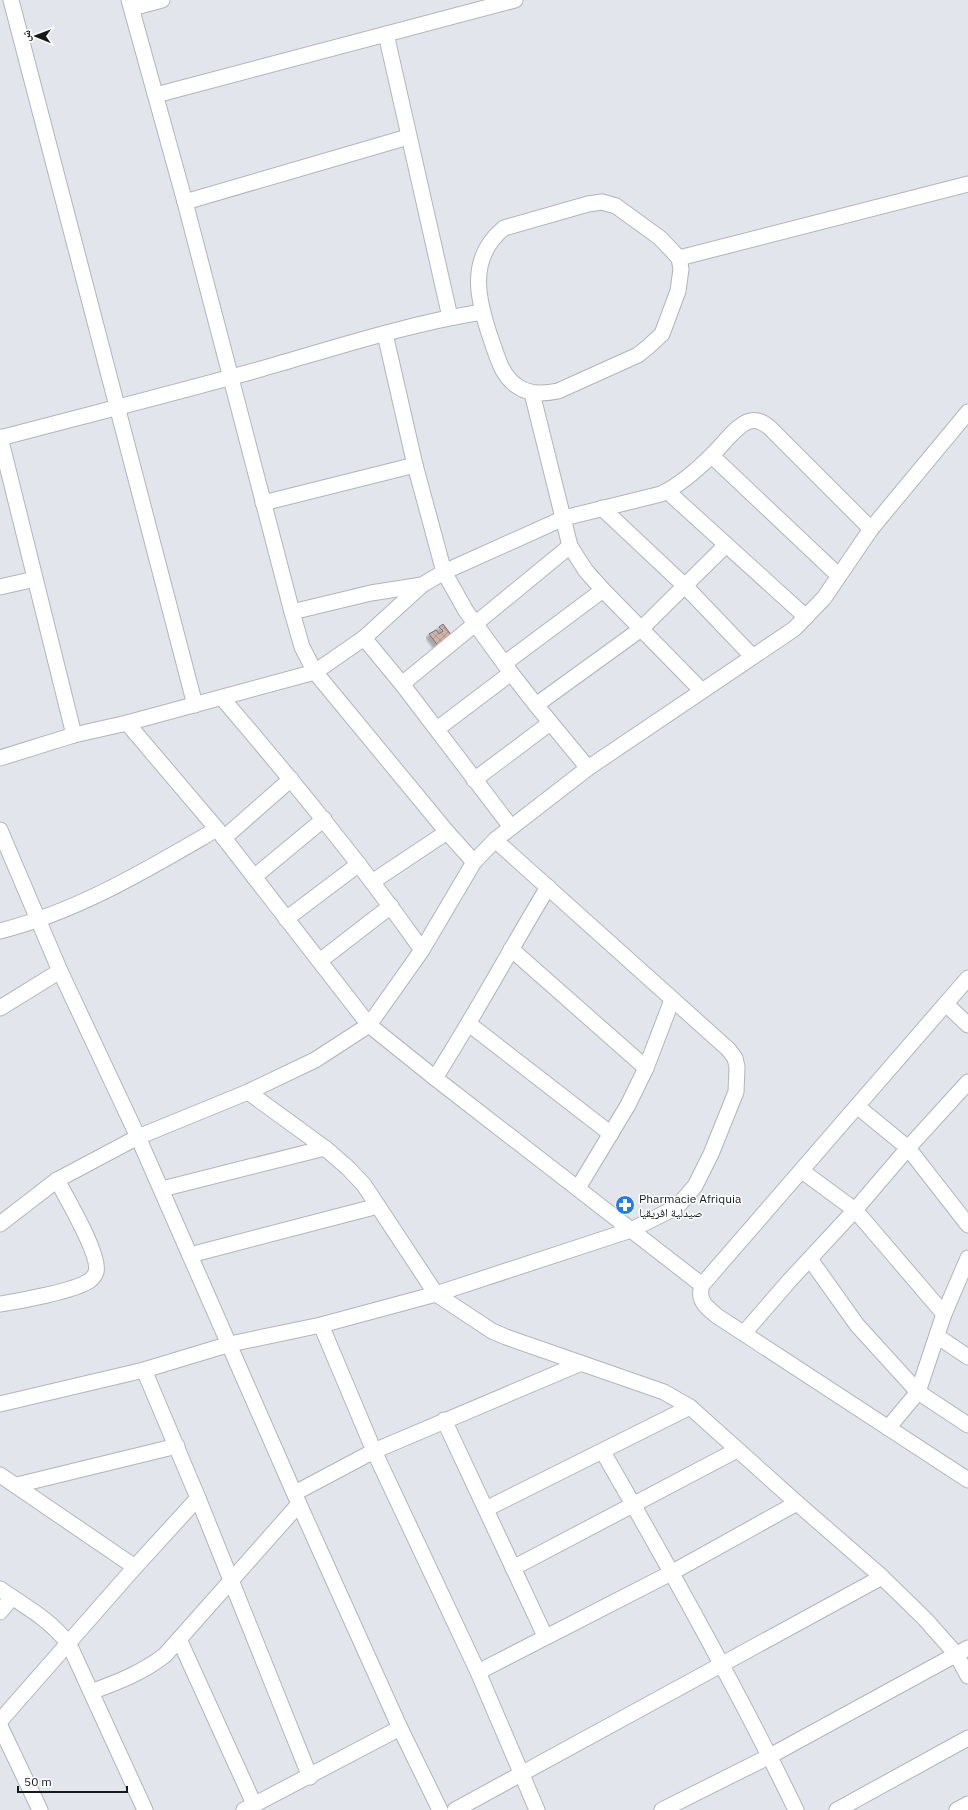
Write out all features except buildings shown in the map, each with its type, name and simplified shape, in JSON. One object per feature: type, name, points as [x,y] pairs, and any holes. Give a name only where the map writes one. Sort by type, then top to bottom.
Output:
[{"type":"street","points":[[11,0],[195,704]]},
{"type":"street","points":[[162,0],[131,4],[185,202],[302,647],[315,672],[447,832],[474,862]]},
{"type":"street","points":[[156,95],[386,34],[477,5],[515,0]]},
{"type":"street","points":[[386,34],[408,137],[450,317]]},
{"type":"street","points":[[185,202],[408,137]]},
{"type":"street","points":[[679,258],[968,184]]},
{"type":"street","points":[[602,202],[616,206],[660,238],[679,258],[681,269],[678,291],[662,334],[638,355],[558,391],[546,394],[532,393],[518,388],[502,372],[482,312],[478,287],[479,268],[485,250],[493,236],[504,228],[581,206],[602,202]]},
{"type":"street","points":[[74,735],[0,437],[230,377],[450,317],[482,312]]},
{"type":"street","points":[[385,334],[415,465],[444,572],[454,593],[508,668],[550,723],[588,768]]},
{"type":"street","points":[[532,393],[570,546],[586,571],[603,590],[701,690]]},
{"type":"street","points":[[1,1222],[57,1180],[138,1137],[248,1092],[315,1060],[369,1025],[422,950],[474,862],[495,840],[588,768],[701,690],[794,629],[824,598],[871,529],[968,412]]},
{"type":"street","points":[[0,758],[74,735],[127,723],[315,672],[364,638],[422,585],[444,572],[564,518],[667,491],[673,488],[712,456],[741,426],[752,420],[762,422],[770,428],[871,529]]},
{"type":"street","points":[[712,456],[839,576]]},
{"type":"street","points":[[263,503],[415,465]]},
{"type":"street","points":[[667,491],[806,618]]},
{"type":"street","points":[[602,508],[685,586],[752,656]]},
{"type":"street","points":[[536,705],[641,629],[726,545]]},
{"type":"street","points":[[402,684],[570,546]]},
{"type":"street","points":[[0,587],[35,579]]},
{"type":"street","points":[[292,612],[371,593],[422,585]]},
{"type":"street","points":[[437,729],[603,590]]},
{"type":"street","points":[[364,638],[402,684],[511,827]]},
{"type":"street","points":[[222,698],[324,819],[391,906],[422,950]]},
{"type":"street","points":[[127,723],[220,833],[286,918],[321,960],[369,1025],[702,1285]]},
{"type":"street","points":[[474,780],[550,723]]},
{"type":"street","points":[[2,934],[39,920],[130,880],[220,833],[291,779]]},
{"type":"street","points":[[254,877],[324,819]]},
{"type":"street","points":[[0,830],[60,971],[162,1189],[297,1499],[400,1728],[440,1810]]},
{"type":"street","points":[[372,882],[447,832]]},
{"type":"street","points":[[0,1404],[144,1370],[230,1344],[321,1325],[436,1294],[631,1230],[677,1207],[695,1186],[711,1154],[736,1092],[738,1078],[735,1058],[728,1049],[495,840]]},
{"type":"street","points":[[286,918],[359,864]]},
{"type":"street","points":[[435,1078],[469,1024],[548,887]]},
{"type":"street","points":[[321,960],[391,906]]},
{"type":"street","points":[[511,949],[646,1068]]},
{"type":"street","points":[[0,1008],[60,971]]},
{"type":"street","points":[[968,978],[858,1107],[702,1285],[700,1291],[701,1299],[709,1310],[968,1480]]},
{"type":"street","points":[[578,1188],[611,1134],[646,1068],[672,1000]]},
{"type":"street","points":[[946,1004],[968,1025]]},
{"type":"street","points":[[469,1024],[611,1134]]},
{"type":"street","points":[[744,1333],[855,1210],[908,1148],[965,1091]]},
{"type":"street","points":[[248,1092],[326,1148],[364,1185],[436,1294],[492,1331],[579,1364],[664,1392],[690,1407],[796,1504],[882,1577],[925,1619],[962,1651],[968,1676]]},
{"type":"street","points":[[858,1107],[908,1148],[968,1225]]},
{"type":"street","points":[[162,1189],[326,1148]]},
{"type":"street","points":[[802,1171],[855,1210],[944,1314]]},
{"type":"street","points":[[0,1304],[76,1287],[90,1281],[96,1273],[97,1264],[93,1250],[57,1180]]},
{"type":"street","points":[[190,1255],[378,1206]]},
{"type":"street","points":[[810,1259],[858,1326],[918,1392],[968,1425]]},
{"type":"street","points":[[888,1428],[918,1392],[944,1314],[968,1259]]},
{"type":"street","points":[[321,1325],[374,1451],[478,1672],[537,1810]]},
{"type":"street","points":[[937,1336],[968,1357]]},
{"type":"street","points":[[91,1692],[135,1676],[165,1655],[231,1581],[297,1499],[374,1451],[579,1364]]},
{"type":"street","points":[[144,1370],[177,1446],[310,1777]]},
{"type":"street","points":[[486,1510],[690,1407]]},
{"type":"street","points":[[444,1420],[545,1636]]},
{"type":"street","points":[[17,1486],[177,1446]]},
{"type":"street","points":[[513,1568],[737,1450]]},
{"type":"street","points":[[603,1452],[634,1505],[721,1664],[770,1756],[796,1810]]},
{"type":"street","points":[[0,1475],[135,1567]]},
{"type":"street","points":[[0,1721],[135,1567],[198,1498]]},
{"type":"street","points":[[478,1672],[545,1636],[671,1573],[796,1504]]},
{"type":"street","points":[[454,1810],[882,1577]]},
{"type":"street","points":[[0,1612],[6,1593],[41,1615],[56,1628],[69,1644],[145,1810]]},
{"type":"street","points":[[179,1639],[249,1807],[310,1777],[400,1728]]},
{"type":"street","points":[[662,1810],[770,1756],[962,1651]]},
{"type":"street","points":[[0,1726],[40,1810]]},
{"type":"street","points":[[837,1810],[968,1738]]},
{"type":"street","points":[[957,1810],[968,1804]]},
{"type":"place","name":"Pharmacie Afriquia صيدلية افريقيا","points":[[625,1205]]}]
